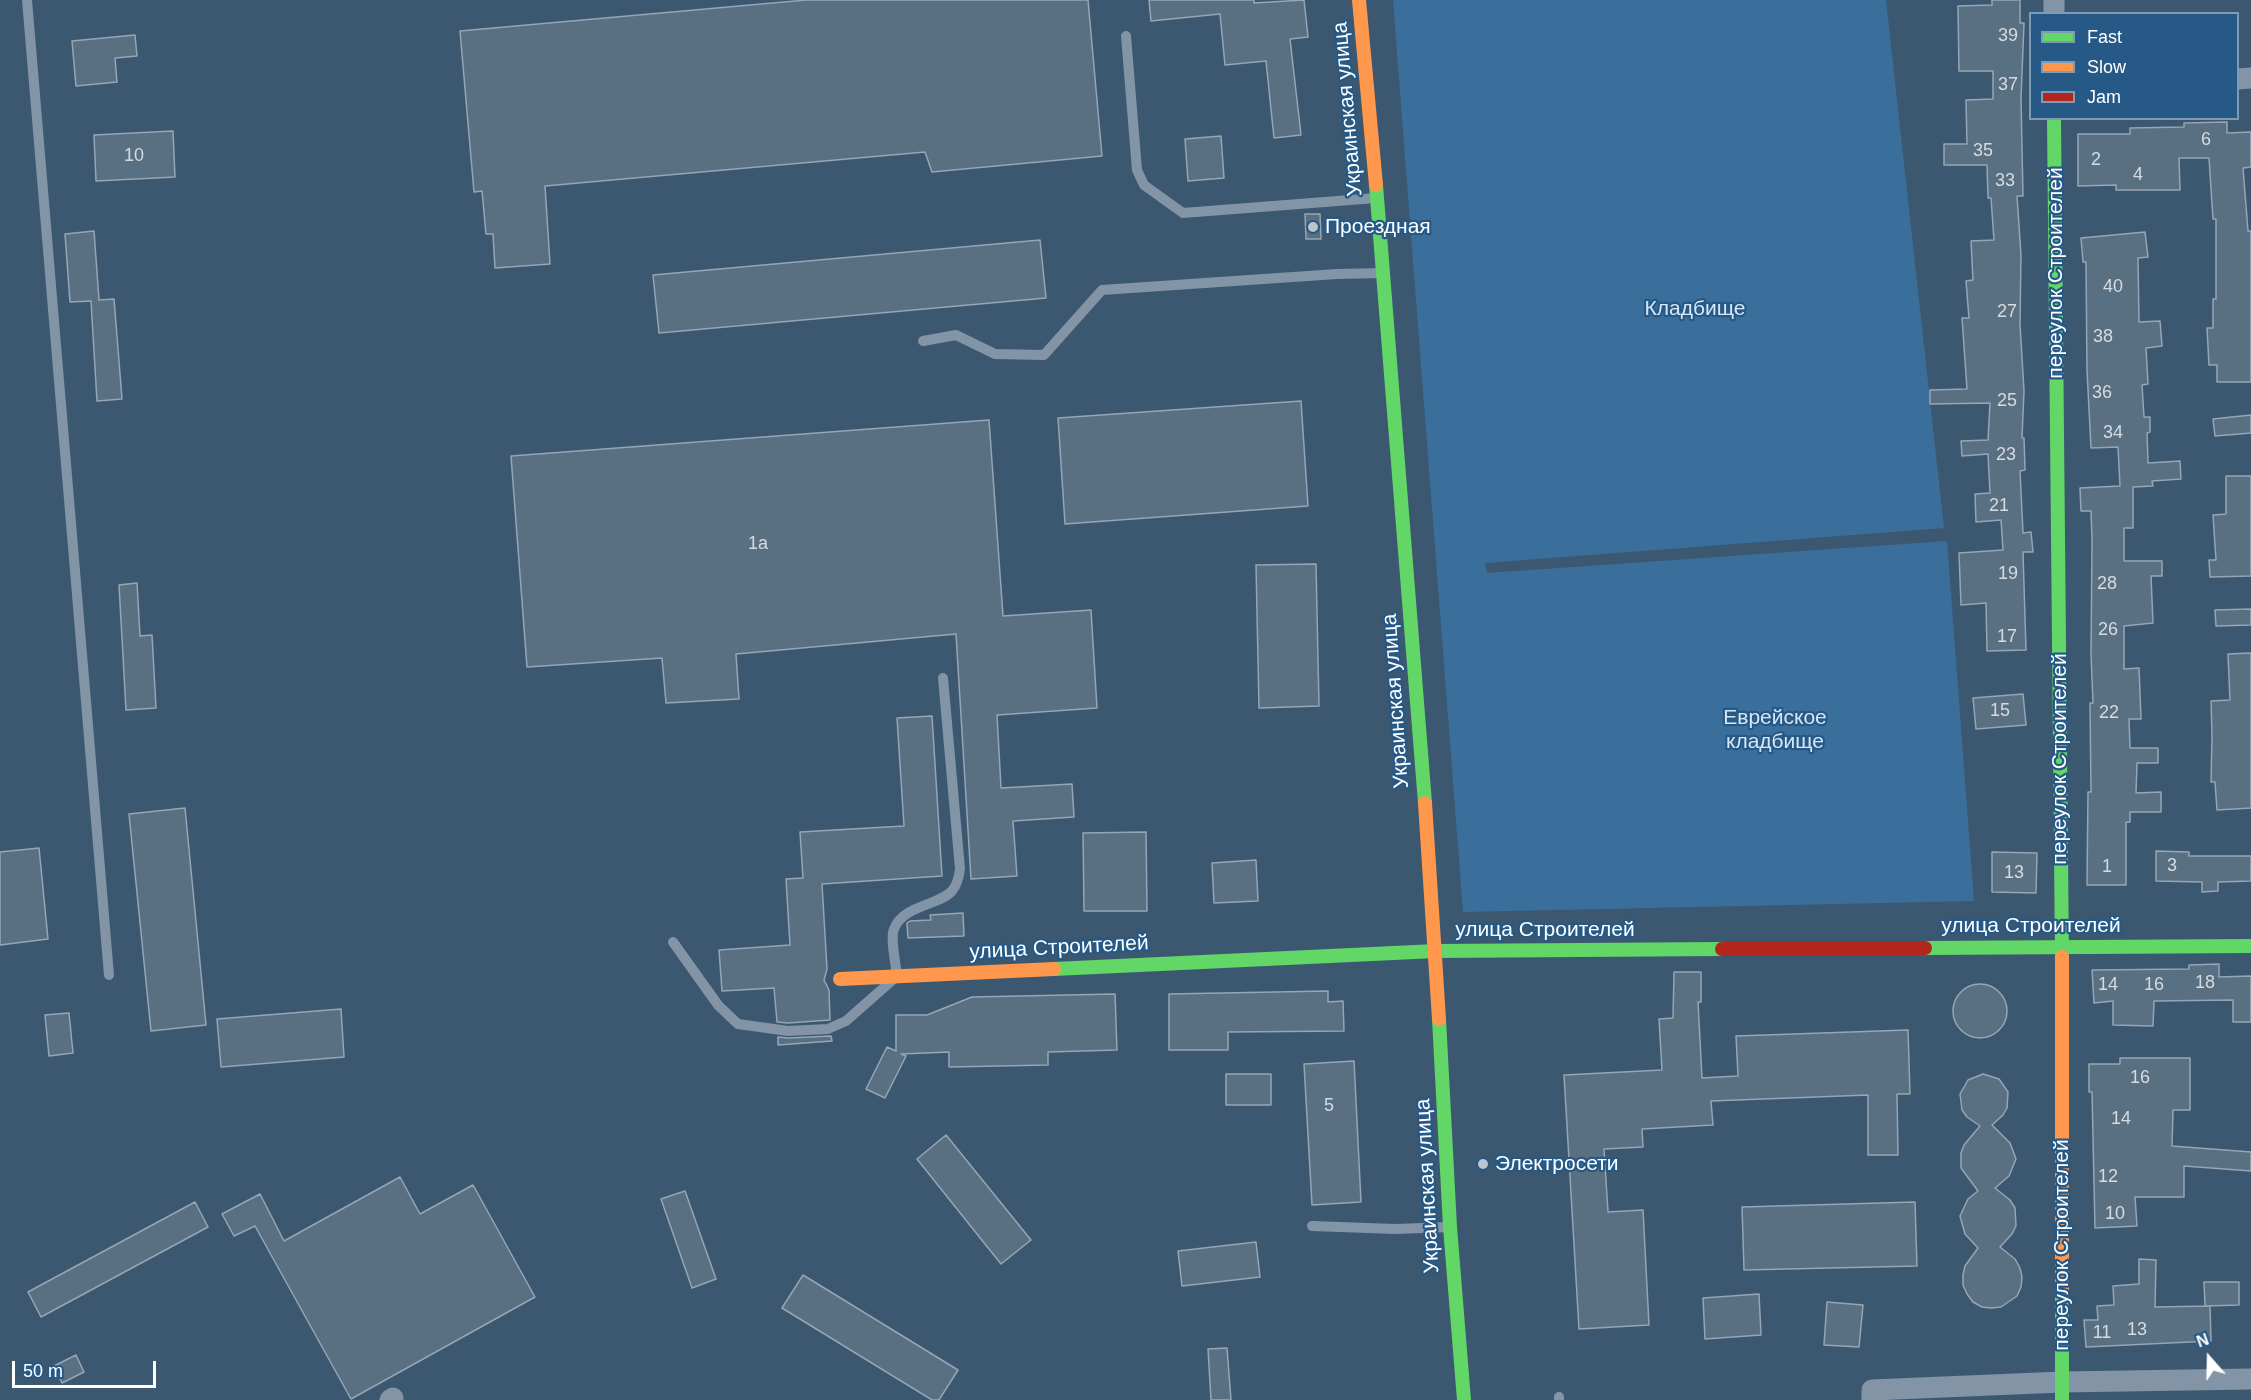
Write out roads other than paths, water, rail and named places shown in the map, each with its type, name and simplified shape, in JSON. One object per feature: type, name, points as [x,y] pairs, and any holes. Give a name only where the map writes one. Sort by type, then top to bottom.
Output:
[{"type":"street","name":"Украинская улица","points":[[1359,0],[1384,273],[1436,951],[1450,1227],[1464,1400]]},
{"type":"street","name":"переулок Строителей","points":[[2054,120],[2062,1391]]},
{"type":"street","name":"улица Строителей","points":[[840,979],[1436,951],[2251,946]]},
{"type":"street","points":[[1872,1395],[2062,1391],[2251,1378]]},
{"type":"lane","points":[[27,0],[109,975]]},
{"type":"lane","points":[[1126,36],[1137,170],[1144,185],[1183,213],[1377,198]]},
{"type":"lane","points":[[923,341],[956,335],[995,354],[1044,355],[1102,290],[1337,274],[1384,273]]},
{"type":"lane","points":[[673,942],[718,1005],[738,1024],[788,1031],[828,1029],[846,1021],[897,976],[893,931],[900,920],[912,911],[951,892],[958,882],[960,869],[944,678]]},
{"type":"lane","points":[[1312,1226],[1395,1229],[1450,1227]]},
{"type":"place","name":"Проездная","points":[[1313,227]]},
{"type":"place","name":"Электросети","points":[[1483,1164]]},
{"type":"park label","name":"Кладбище","points":[[1695,309]]},
{"type":"park label","name":"Еврейское кладбище","points":[[1775,730]]}]
